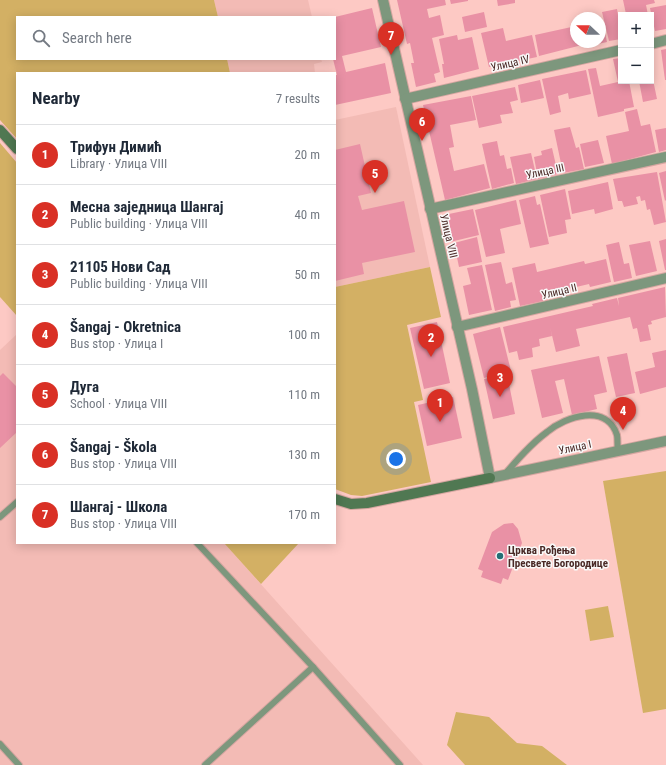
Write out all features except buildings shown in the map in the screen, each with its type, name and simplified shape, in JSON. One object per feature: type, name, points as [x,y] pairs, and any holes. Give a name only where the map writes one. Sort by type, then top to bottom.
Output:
[{"type":"street","name":"Улица VIII","points":[[383,0],[490,478]]},
{"type":"street","points":[[654,43],[666,40]]},
{"type":"street","name":"Улица IV","points":[[405,99],[618,51]]},
{"type":"street","points":[[0,130],[16,148]]},
{"type":"street","name":"Улица III","points":[[430,209],[666,157]]},
{"type":"street","name":"Улица II","points":[[457,327],[666,278]]},
{"type":"street","name":"Улица I","points":[[490,478],[666,440]]},
{"type":"street","points":[[336,499],[351,504],[367,502],[490,478]]},
{"type":"lane","points":[[504,475],[547,432],[562,422],[584,415],[598,415],[607,420],[617,436],[618,451]]},
{"type":"lane","points":[[0,517],[16,503]]},
{"type":"lane","points":[[198,544],[314,667],[400,765]]},
{"type":"lane","points":[[204,765],[314,667]]},
{"type":"lane","points":[[0,744],[19,765]]},
{"type":"shaded area","points":[[0,0],[214,0],[218,16],[16,16],[16,60],[227,60],[230,72],[16,72],[16,138],[0,120]]},
{"type":"shaded area","points":[[214,0],[308,0],[312,16],[218,16]]},
{"type":"shaded area","points":[[227,60],[321,60],[322,62],[314,64],[315,72],[230,72]]},
{"type":"shaded area","points":[[396,107],[430,267],[336,287],[336,120]]},
{"type":"shaded area","points":[[0,143],[16,162],[16,315],[0,297]]},
{"type":"shaded area","points":[[430,267],[441,317],[407,325],[423,400],[414,402],[431,482],[362,496],[351,495],[336,489],[336,287]]},
{"type":"shaded area","points":[[16,335],[16,544],[225,544],[423,765],[0,765],[0,350]]},
{"type":"shaded area","points":[[666,471],[666,709],[643,713],[603,481]]},
{"type":"shaded area","points":[[225,544],[298,544],[261,584]]},
{"type":"shaded area","points":[[608,606],[614,637],[590,641],[585,610]]},
{"type":"shaded area","points":[[456,712],[489,717],[517,743],[542,746],[567,765],[465,765],[447,745]]},
{"type":"place","name":"Шангај - Школа","points":[[391,55]]},
{"type":"place","name":"Šangaj - Škola","points":[[422,141]]},
{"type":"place","name":"Дуга","points":[[375,193]]},
{"type":"place","name":"Месна заједница Шангај","points":[[431,357]]},
{"type":"place","name":"21105 Нови Сад","points":[[500,397]]},
{"type":"place","name":"Трифун Димић","points":[[440,422]]},
{"type":"place","name":"Šangaj - Okretnica","points":[[623,430]]},
{"type":"place","name":"Црква Рођења Пресвете Богородице","points":[[500,556]]}]
